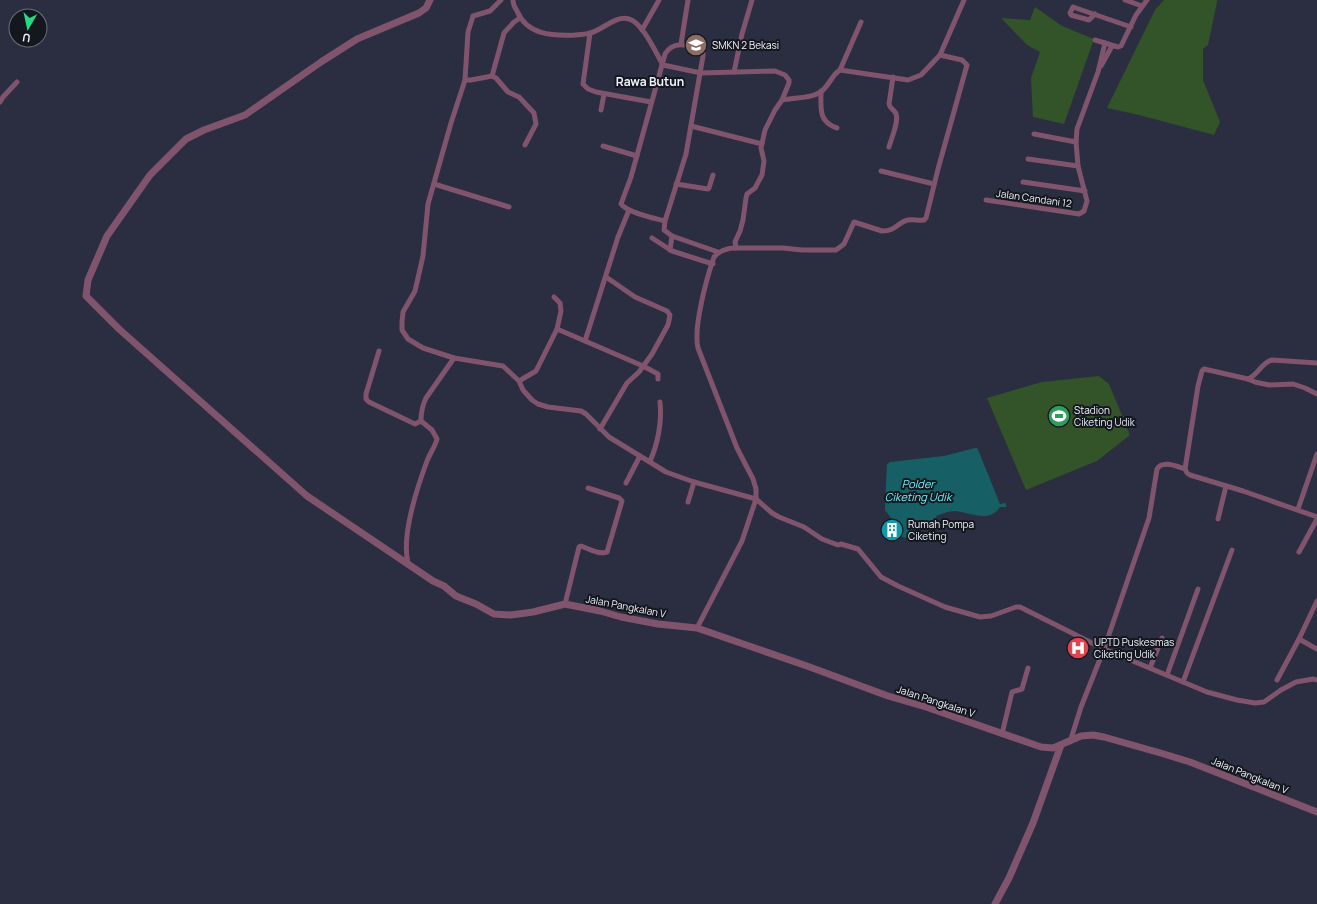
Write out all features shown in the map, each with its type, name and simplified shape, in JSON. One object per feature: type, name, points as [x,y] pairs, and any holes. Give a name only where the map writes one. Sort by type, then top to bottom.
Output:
[{"type":"street","name":"Jalan Pangkalan V","points":[[430,0],[426,8],[419,13],[357,39],[245,115],[204,130],[186,139],[150,175],[107,236],[88,280],[86,296],[119,329],[307,496],[433,581],[444,586],[456,596],[476,604],[494,614],[511,615],[533,612],[565,604],[600,611],[621,618],[697,628],[888,696],[926,707],[1041,747],[1053,748],[1081,736],[1093,735],[1164,754],[1216,772],[1317,812]]},
{"type":"street","points":[[501,0],[490,11],[473,16],[468,32],[466,80],[451,123],[426,217],[426,243],[415,291],[403,312],[402,330],[408,339],[423,348],[454,358],[503,366],[519,381],[523,390],[532,400],[538,404],[548,407],[581,411],[586,414],[609,437],[666,472],[694,482],[756,499],[775,515],[804,527],[822,539],[838,545],[842,544],[858,549],[881,577],[945,607],[980,617],[991,616],[1020,607],[1104,649],[1207,692],[1237,700],[1255,703],[1267,701],[1281,690],[1296,682],[1317,680]]},
{"type":"street","points":[[513,0],[520,18],[525,24],[540,33],[557,36],[590,33],[620,18],[631,19],[642,30],[663,65],[700,73],[775,71],[785,75],[789,80],[789,84],[765,130],[761,148],[764,162],[762,175],[755,188],[746,198],[743,220],[735,242],[736,248]]},
{"type":"street","points":[[642,30],[660,0]]},
{"type":"street","points":[[681,44],[688,0]]},
{"type":"street","points":[[734,72],[742,34],[752,0]]},
{"type":"street","points":[[840,70],[908,80],[921,75],[940,55],[964,0]]},
{"type":"street","points":[[1125,0],[1142,6]]},
{"type":"street","points":[[1095,40],[1112,46],[1121,46],[1142,6],[1147,0]]},
{"type":"street","points":[[1095,14],[1131,27]]},
{"type":"street","points":[[492,76],[504,33],[520,18]]},
{"type":"street","points":[[782,100],[811,95],[821,91],[840,70],[860,22]]},
{"type":"street","points":[[590,33],[584,84],[588,89],[604,94],[651,102]]},
{"type":"street","points":[[1023,182],[1085,191],[1078,166],[1076,142],[1077,129],[1098,72],[1105,43]]},
{"type":"street","points":[[665,221],[629,210],[621,204],[637,156],[665,54],[669,49],[681,44],[702,51],[703,56],[686,154],[665,221],[664,230],[672,236],[718,252]]},
{"type":"street","points":[[1098,72],[1112,46]]},
{"type":"street","points":[[697,628],[742,541],[756,499],[756,489],[753,480],[737,448],[696,341],[698,320],[714,257],[718,252],[727,248],[836,250],[844,244],[854,222],[882,231],[887,231],[908,219],[924,220],[926,218],[967,65],[962,60],[940,55]]},
{"type":"street","points":[[466,80],[492,76],[496,78],[508,92],[519,97],[534,113],[536,124],[525,145]]},
{"type":"street","points":[[889,147],[897,118],[896,112],[889,107],[893,77]]},
{"type":"street","points":[[0,102],[17,82]]},
{"type":"street","points":[[821,91],[820,104],[824,120],[828,125],[837,128]]},
{"type":"street","points":[[601,110],[604,94]]},
{"type":"street","points":[[691,126],[762,144]]},
{"type":"street","points":[[1034,134],[1076,142]]},
{"type":"street","points":[[603,146],[637,156]]},
{"type":"street","points":[[1028,160],[1078,166]]},
{"type":"street","points":[[881,171],[934,184]]},
{"type":"street","points":[[676,184],[708,189],[710,188],[713,175]]},
{"type":"street","points":[[434,184],[509,207]]},
{"type":"street","name":"Jalan Candani 12","points":[[986,200],[1079,214],[1084,212],[1087,201],[1085,191]]},
{"type":"street","points":[[585,341],[618,237],[629,210]]},
{"type":"street","points":[[670,250],[672,236]]},
{"type":"street","points":[[652,238],[670,250],[713,264]]},
{"type":"street","points":[[600,428],[627,384],[652,354],[668,325],[670,313],[635,298],[606,277]]},
{"type":"street","points":[[519,381],[536,371],[557,329],[561,311],[560,304],[554,297]]},
{"type":"street","points":[[557,329],[643,366],[658,374],[658,379]]},
{"type":"street","points":[[378,351],[366,394],[366,400],[416,424],[421,420]]},
{"type":"street","points":[[408,563],[406,550],[416,492],[428,459],[436,445],[437,439],[432,430],[421,420],[423,404],[454,358]]},
{"type":"street","points":[[1248,379],[1256,374],[1266,362],[1272,360],[1317,363]]},
{"type":"street","points":[[1299,552],[1317,518],[1298,509],[1190,475],[1187,473],[1185,468],[1198,386],[1202,371],[1204,370],[1248,379],[1269,385],[1293,384],[1317,394]]},
{"type":"street","points":[[650,461],[653,455],[659,429],[660,402]]},
{"type":"street","points":[[1298,509],[1317,454]]},
{"type":"street","points":[[626,483],[640,456]]},
{"type":"street","points":[[1070,742],[1081,707],[1104,649],[1149,518],[1157,469],[1161,464],[1185,468]]},
{"type":"street","points":[[688,502],[694,482]]},
{"type":"street","points":[[1218,519],[1226,486]]},
{"type":"street","points":[[565,604],[578,547],[581,546],[600,553],[607,552],[622,501],[618,498],[588,488]]},
{"type":"street","points":[[1183,682],[1232,550]]},
{"type":"street","points":[[1167,675],[1198,589]]},
{"type":"street","points":[[1277,680],[1299,639],[1317,600]]},
{"type":"street","points":[[1150,668],[1162,638]]},
{"type":"street","points":[[1299,639],[1317,649]]},
{"type":"street","points":[[1002,734],[1012,692],[1022,689],[1028,668]]},
{"type":"street","points":[[995,904],[1009,878],[1033,823],[1061,745]]},
{"type":"shaded area","points":[[1164,0],[1217,0],[1208,45],[1203,49],[1203,80],[1220,122],[1214,135],[1107,108],[1155,10]]},
{"type":"shaded area","points":[[1035,7],[1062,26],[1094,39],[1064,124],[1033,117],[1031,78],[1040,52],[1027,45],[1001,18],[1030,20]]},
{"type":"shaded area","name":"Stadion Ciketing Udik","points":[[1099,376],[1109,384],[1130,435],[1097,461],[1026,490],[987,398],[1042,382]]},
{"type":"water","name":"Polder Ciketing Udik","points":[[977,448],[979,452],[1000,504],[1006,503],[1006,507],[1000,507],[990,515],[985,516],[955,511],[947,512],[936,516],[937,520],[905,538],[900,536],[900,530],[885,510],[887,464],[890,462],[944,456]]},
{"type":"place","name":"SMKN 2 Bekasi","points":[[696,45]]},
{"type":"place","name":"Stadion Ciketing Udik","points":[[1059,416]]},
{"type":"place","name":"Rumah Pompa Ciketing","points":[[892,530]]},
{"type":"place","name":"UPTD Puskesmas Ciketing Udik","points":[[1078,648]]},
{"type":"district","name":"Rawa Butun","points":[[650,82]]}]
